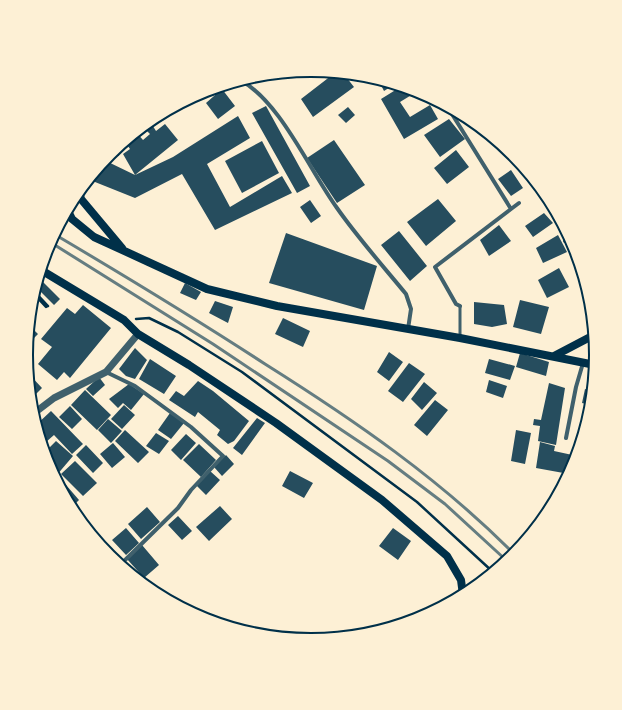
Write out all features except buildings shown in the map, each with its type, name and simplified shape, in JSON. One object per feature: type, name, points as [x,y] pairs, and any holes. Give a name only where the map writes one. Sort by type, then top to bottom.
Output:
[{"type":"main road","points":[[81,199],[124,251]]},
{"type":"main road","points":[[70,216],[72,219],[94,237],[207,289],[277,306],[460,338],[589,364]]},
{"type":"main road","points":[[45,273],[124,320],[138,334],[189,365],[276,422],[382,500],[447,556],[461,580],[463,588]]},
{"type":"main road","points":[[554,356],[588,338]]},
{"type":"street","points":[[246,84],[259,94],[278,116],[336,208],[406,294],[411,310],[408,329]]},
{"type":"street","points":[[453,116],[511,208]]},
{"type":"street","points":[[461,307],[456,304],[434,267],[519,202]]},
{"type":"street","points":[[38,410],[54,398],[106,372],[138,334]]},
{"type":"street","points":[[566,438],[576,387],[583,363]]},
{"type":"street","points":[[106,372],[135,386],[191,427],[223,456],[191,490],[178,508],[124,561]]},
{"type":"lane","points":[[460,338],[461,307]]},
{"type":"path","points":[[39,297],[48,306],[46,307],[39,298]]},
{"type":"path","points":[[124,320],[149,318],[178,332],[242,372],[417,502],[489,568]]},
{"type":"railway","points":[[60,237],[213,331],[298,385],[363,429],[426,476],[486,527],[510,550]]},
{"type":"railway","points":[[56,246],[213,344],[388,461],[445,504],[502,557]]}]
